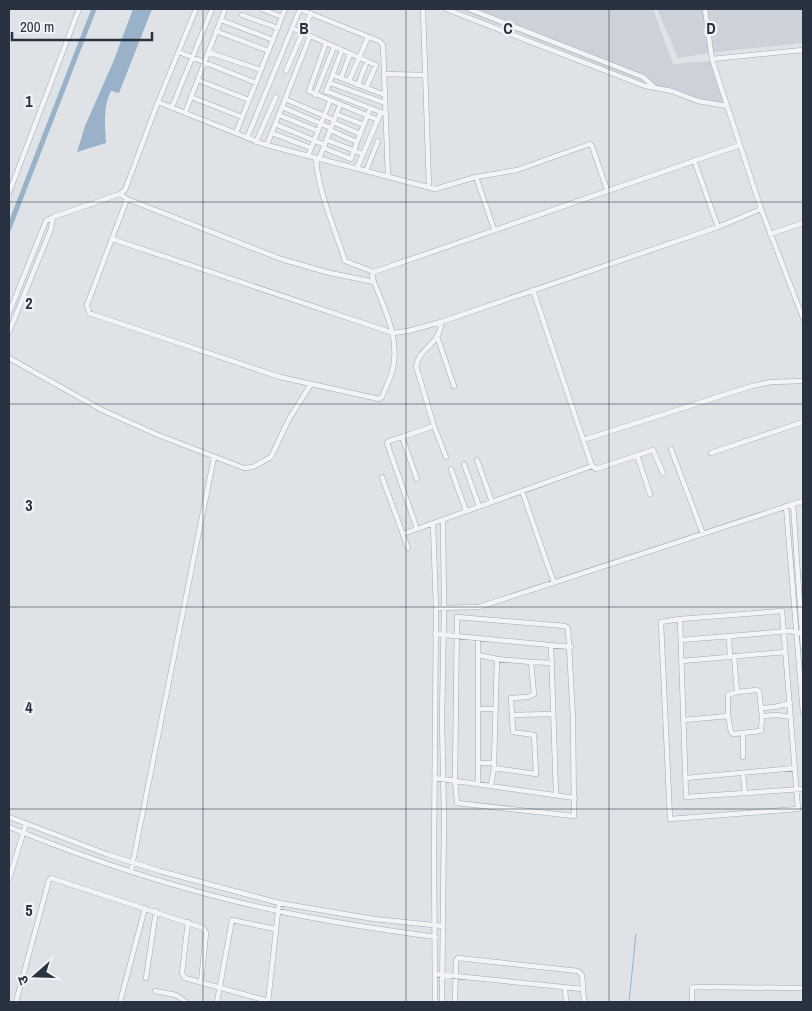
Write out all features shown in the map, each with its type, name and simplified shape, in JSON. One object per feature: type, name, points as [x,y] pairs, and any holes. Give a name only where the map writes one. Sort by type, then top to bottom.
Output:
[{"type":"street","points":[[9,193],[79,9]]},
{"type":"street","points":[[9,313],[44,224],[53,217],[120,194],[125,190],[196,9]]},
{"type":"street","points":[[172,107],[212,9]]},
{"type":"street","points":[[185,113],[225,9]]},
{"type":"street","points":[[262,9],[282,17]]},
{"type":"street","points":[[236,133],[285,9]]},
{"type":"street","points":[[247,138],[299,9],[382,43],[385,95],[383,113],[388,176]]},
{"type":"street","points":[[424,9],[429,186]]},
{"type":"street","points":[[446,9],[638,84],[678,92],[698,101],[727,106]]},
{"type":"street","points":[[469,9],[643,77],[655,88]]},
{"type":"street","points":[[705,9],[712,59],[761,210],[803,318]]},
{"type":"street","points":[[286,71],[311,13]]},
{"type":"street","points":[[242,15],[278,28]]},
{"type":"street","points":[[221,20],[273,40]]},
{"type":"street","points":[[292,28],[376,65],[384,63]]},
{"type":"street","points":[[216,31],[268,51]]},
{"type":"street","points":[[267,145],[310,36]]},
{"type":"street","points":[[349,81],[368,37]]},
{"type":"street","points":[[326,43],[308,89],[309,92],[378,120]]},
{"type":"street","points":[[315,95],[334,47]]},
{"type":"street","points":[[324,98],[342,50]]},
{"type":"street","points":[[712,59],[803,50]]},
{"type":"street","points":[[179,52],[256,83]]},
{"type":"street","points":[[208,52],[261,70]]},
{"type":"street","points":[[341,78],[350,54]]},
{"type":"street","points":[[358,84],[367,61]]},
{"type":"street","points":[[366,88],[376,65]]},
{"type":"street","points":[[384,74],[425,75]]},
{"type":"street","points":[[333,75],[385,95]]},
{"type":"street","points":[[198,80],[249,100]]},
{"type":"street","points":[[330,83],[385,103]]},
{"type":"street","points":[[326,91],[383,113]]},
{"type":"street","points":[[191,97],[242,117]]},
{"type":"street","points":[[256,142],[276,97]]},
{"type":"street","points":[[285,99],[335,119],[360,134]]},
{"type":"street","points":[[308,156],[330,101]]},
{"type":"street","points":[[158,102],[256,142],[437,189],[476,177],[517,170],[590,144],[607,190]]},
{"type":"street","points":[[340,105],[318,158],[316,168],[345,261],[374,272],[740,145]]},
{"type":"street","points":[[282,107],[357,142]]},
{"type":"street","points":[[348,166],[370,109]]},
{"type":"street","points":[[357,168],[378,120],[383,113]]},
{"type":"street","points":[[279,115],[318,131]]},
{"type":"street","points":[[335,119],[364,125]]},
{"type":"street","points":[[276,124],[325,144],[363,154]]},
{"type":"street","points":[[272,133],[311,148]]},
{"type":"street","points":[[366,171],[378,141]]},
{"type":"street","points":[[325,144],[351,159]]},
{"type":"street","points":[[694,160],[718,226]]},
{"type":"street","points":[[476,177],[494,229]]},
{"type":"street","points":[[120,194],[127,199],[281,259],[330,273],[374,282]]},
{"type":"street","points":[[127,199],[87,305],[89,313],[261,371],[311,384],[381,398],[392,371],[394,344],[393,333],[372,276],[374,272]]},
{"type":"street","points":[[112,239],[393,333],[441,325],[533,290],[761,210]]},
{"type":"street","points":[[9,332],[51,229],[53,217]]},
{"type":"street","points":[[770,234],[803,223]]},
{"type":"street","points":[[533,290],[592,466],[596,469],[654,451],[663,473]]},
{"type":"street","points":[[441,325],[437,336],[418,359],[416,366],[434,426],[446,457]]},
{"type":"street","points":[[437,336],[454,386]]},
{"type":"street","points":[[9,358],[102,410],[244,468],[253,467],[269,459],[291,416],[311,384]]},
{"type":"street","points":[[584,440],[752,386],[771,382],[803,381]]},
{"type":"street","points":[[711,453],[803,422]]},
{"type":"street","points":[[417,529],[388,443],[389,441],[434,426]]},
{"type":"street","points":[[402,437],[417,479]]},
{"type":"street","points":[[671,449],[703,534]]},
{"type":"street","points":[[637,455],[650,494]]},
{"type":"street","points":[[131,871],[214,457]]},
{"type":"street","points":[[478,460],[492,502]]},
{"type":"street","points":[[464,464],[479,506]]},
{"type":"street","points":[[403,534],[592,466]]},
{"type":"street","points":[[451,469],[466,511]]},
{"type":"street","points":[[382,477],[408,548]]},
{"type":"street","points":[[522,491],[554,583]]},
{"type":"street","points":[[436,608],[480,607],[803,501]]},
{"type":"street","points":[[793,504],[801,633],[803,713]]},
{"type":"street","points":[[786,506],[803,648]]},
{"type":"street","points":[[442,1002],[443,520]]},
{"type":"street","points":[[433,524],[436,608],[435,1002]]},
{"type":"street","points":[[782,611],[798,810],[670,818],[661,624],[663,620],[680,619],[782,611]]},
{"type":"street","points":[[456,618],[565,626],[568,628],[570,647],[575,814],[573,816],[458,804],[455,780],[456,618]]},
{"type":"street","points":[[680,619],[686,796],[803,789]]},
{"type":"street","points":[[681,640],[784,632],[801,633]]},
{"type":"street","points":[[435,634],[570,647]]},
{"type":"street","points":[[729,636],[737,692]]},
{"type":"street","points":[[478,638],[478,783]]},
{"type":"street","points":[[551,645],[556,795]]},
{"type":"street","points":[[682,661],[785,652]]},
{"type":"street","points":[[478,655],[497,659],[552,663]]},
{"type":"street","points":[[491,785],[494,765],[497,659]]},
{"type":"street","points":[[478,763],[536,774],[534,735],[513,732],[512,716],[512,698],[528,697],[534,694],[532,662]]},
{"type":"street","points":[[759,691],[761,708],[761,731],[732,733],[728,716],[728,695],[737,692],[759,691]]},
{"type":"street","points":[[761,708],[790,703]]},
{"type":"street","points":[[478,709],[496,709]]},
{"type":"street","points":[[512,716],[554,714]]},
{"type":"street","points":[[762,716],[777,715],[791,717]]},
{"type":"street","points":[[684,720],[728,716]]},
{"type":"street","points":[[743,733],[743,757]]},
{"type":"street","points":[[686,778],[795,768]]},
{"type":"street","points":[[743,774],[745,793]]},
{"type":"street","points":[[435,778],[575,798]]},
{"type":"street","points":[[9,818],[132,862],[279,903],[374,919],[442,926]]},
{"type":"street","points":[[9,879],[26,824]]},
{"type":"street","points":[[9,828],[131,871],[277,911],[341,923],[442,937]]},
{"type":"street","points":[[16,1002],[50,879],[52,878],[203,928],[206,931],[201,982]]},
{"type":"street","points":[[188,922],[182,973],[187,979],[268,1002],[279,903]]},
{"type":"street","points":[[120,1002],[145,908]]},
{"type":"street","points":[[146,978],[156,912]]},
{"type":"street","points":[[217,1002],[232,920],[275,929]]},
{"type":"street","points":[[455,1002],[456,960],[458,958],[578,972],[582,975],[584,1002]]},
{"type":"street","points":[[435,974],[583,989]]},
{"type":"street","points":[[692,1002],[691,989],[693,987],[803,988]]},
{"type":"street","points":[[565,988],[566,1002]]},
{"type":"street","points":[[155,991],[176,995],[186,1002]]},
{"type":"shaded area","points":[[458,9],[653,9],[673,64],[710,61],[727,106],[691,101]]},
{"type":"shaded area","points":[[657,9],[803,9],[803,43],[678,58]]},
{"type":"water","points":[[133,9],[152,9],[119,93],[111,91],[108,97],[105,116],[106,143],[77,152],[85,126],[114,60]]},
{"type":"waterway","points":[[9,228],[94,9]]},
{"type":"waterway","points":[[629,1002],[636,934]]}]
